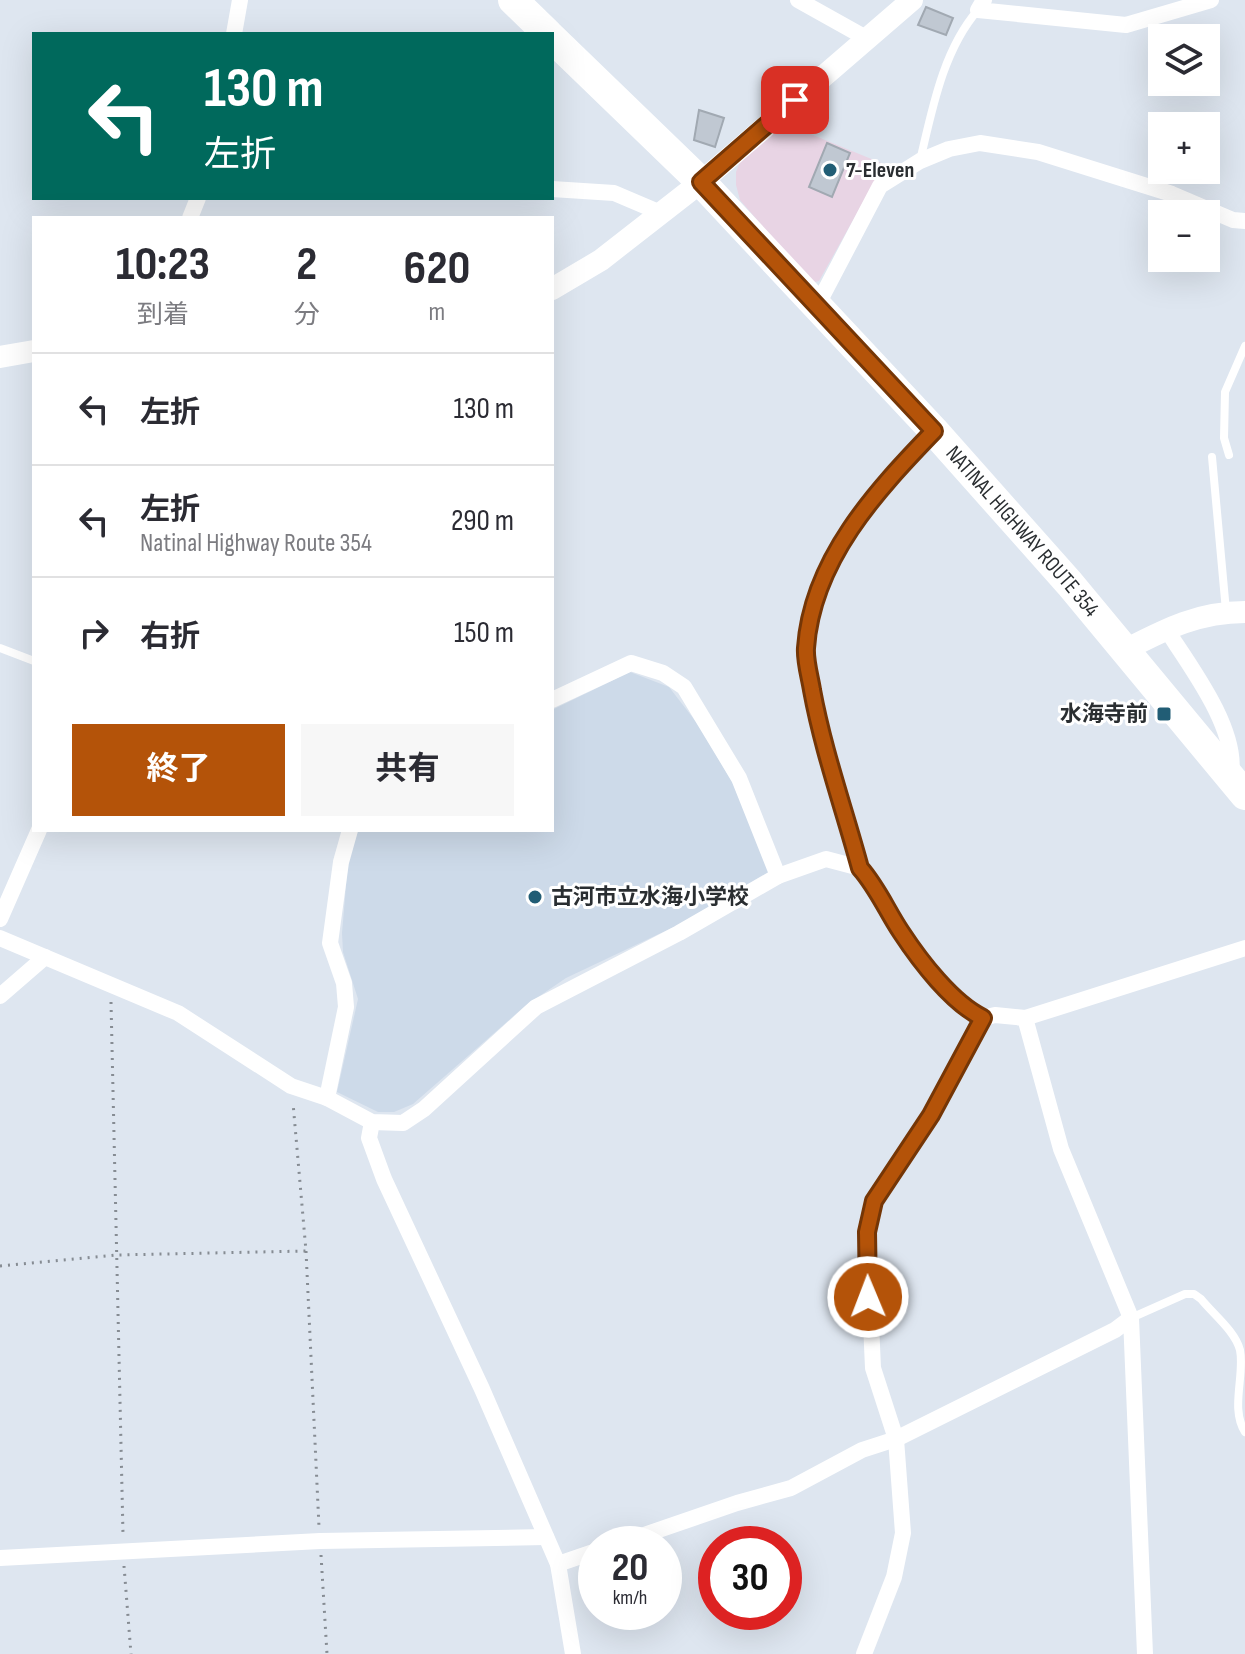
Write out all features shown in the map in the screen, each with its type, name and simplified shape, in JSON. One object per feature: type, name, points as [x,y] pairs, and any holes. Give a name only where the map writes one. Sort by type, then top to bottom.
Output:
[{"type":"highway","points":[[513,0],[546,32]]},
{"type":"highway","name":"NATINAL HIGHWAY ROUTE 354","points":[[554,40],[701,182],[934,431],[1060,573],[1238,786]]},
{"type":"street","points":[[234,32],[240,0]]},
{"type":"street","points":[[798,0],[866,38]]},
{"type":"street","points":[[554,288],[601,260],[701,182],[912,0]]},
{"type":"street","points":[[981,5],[1126,25],[1211,0]]},
{"type":"street","points":[[817,306],[880,186],[920,161],[949,149],[980,143],[1038,152],[1128,179],[1233,220],[1245,221]]},
{"type":"street","points":[[554,189],[614,193],[661,213]]},
{"type":"street","points":[[0,357],[32,351]]},
{"type":"street","points":[[934,431],[857,518],[812,606],[805,651],[814,697],[860,868],[922,962],[963,1005],[983,1018],[995,1015],[1025,1018],[1245,948]]},
{"type":"street","points":[[1123,651],[1200,616],[1236,612]]},
{"type":"street","points":[[1166,629],[1209,699],[1229,741],[1238,786]]},
{"type":"street","points":[[554,699],[631,663],[663,673],[684,687],[739,778],[778,876]]},
{"type":"street","points":[[0,919],[38,832]]},
{"type":"street","points":[[327,1098],[346,1007],[344,983],[330,943],[341,862],[349,832]]},
{"type":"street","points":[[0,938],[178,1013],[291,1086],[327,1098],[372,1122],[403,1123],[424,1109],[536,1007],[679,933],[778,876],[826,859],[860,868]]},
{"type":"street","points":[[0,996],[45,957]]},
{"type":"street","points":[[864,1654],[894,1577],[903,1533],[896,1439],[873,1368],[867,1232],[874,1201],[931,1115],[983,1018]]},
{"type":"street","points":[[1025,1018],[1061,1149],[1131,1318],[1145,1654]]},
{"type":"street","points":[[372,1122],[369,1138],[384,1179],[482,1389],[558,1564],[573,1654]]},
{"type":"street","points":[[674,1526],[791,1488],[862,1450],[896,1439],[1115,1330],[1131,1318]]},
{"type":"street","points":[[0,1558],[320,1541],[546,1537]]},
{"type":"street","points":[[558,1564],[578,1557]]},
{"type":"lane","points":[[920,161],[953,49],[964,26],[981,5]]},
{"type":"lane","points":[[1229,455],[1224,438],[1225,392],[1245,346]]},
{"type":"lane","points":[[1212,457],[1236,612]]},
{"type":"lane","points":[[0,648],[32,660]]},
{"type":"lane","points":[[1131,1318],[1185,1294],[1194,1294],[1201,1299],[1236,1340],[1241,1351],[1240,1416],[1245,1432]]},
{"type":"path","points":[[111,985],[123,1550],[131,1654]]},
{"type":"path","points":[[291,1086],[306,1251],[327,1654]]},
{"type":"path","points":[[0,1266],[117,1255],[306,1251]]},
{"type":"shaded area","points":[[786,124],[891,167],[876,179],[819,281],[811,283],[740,200],[736,185],[736,172],[741,160]]},
{"type":"shaded area","name":"古河市立水海小学校","points":[[630,672],[669,687],[700,727],[733,784],[770,871],[680,924],[566,978],[525,1006],[413,1104],[394,1112],[378,1112],[337,1092],[358,999],[343,952],[342,933],[348,862],[357,832],[554,832],[554,709]]},
{"type":"building","points":[[926,7],[953,18],[946,35],[918,25]]},
{"type":"building","points":[[699,110],[724,118],[715,147],[694,140]]},
{"type":"building","name":"7-Eleven","points":[[827,143],[850,153],[832,197],[809,187]]},
{"type":"place","name":"7-Eleven","points":[[830,170]]},
{"type":"place","name":"水海寺前","points":[[1164,714]]},
{"type":"place","name":"古河市立水海小学校","points":[[535,897]]},
{"type":"route","points":[[795,100],[701,182],[934,431],[857,518],[812,606],[805,651],[816,713],[860,868],[922,962],[963,1005],[983,1018],[931,1115],[874,1201],[867,1232],[868,1297]]}]
